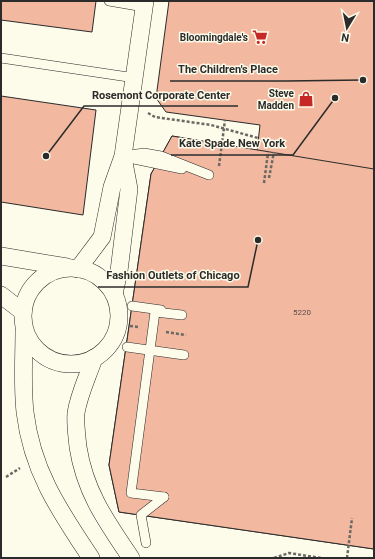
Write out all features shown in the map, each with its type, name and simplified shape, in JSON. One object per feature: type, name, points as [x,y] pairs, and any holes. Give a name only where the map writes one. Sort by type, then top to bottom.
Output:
[{"type":"street","points":[[91,558],[49,494],[31,442],[25,412],[23,319],[26,297],[34,285],[45,275],[58,270],[76,268],[102,237],[112,187],[123,156],[135,78],[144,4]]},
{"type":"street","points":[[114,294],[119,270],[129,189],[123,156]]},
{"type":"street","points":[[1,256],[76,268],[99,277],[114,294],[119,314],[117,330],[110,345],[94,358],[80,363],[65,364],[51,360],[38,351],[29,340],[23,319],[1,295]]},
{"type":"street","points":[[94,358],[80,397],[76,415],[77,438],[81,466],[89,490],[101,513],[131,558]]},
{"type":"lane","points":[[109,1],[144,4]]},
{"type":"lane","points":[[1,58],[135,78]]},
{"type":"lane","points":[[144,153],[161,156],[209,175],[144,161],[123,156],[144,153]]},
{"type":"lane","points":[[132,306],[186,314],[155,312],[131,493],[164,497],[140,515],[146,543]]},
{"type":"lane","points":[[126,347],[184,355]]},
{"type":"path","points":[[148,113],[155,117],[211,125],[258,138]]},
{"type":"path","points":[[219,170],[225,120]]},
{"type":"path","points":[[269,178],[274,152]]},
{"type":"path","points":[[264,183],[268,153]]},
{"type":"path","points":[[6,477],[21,468]]},
{"type":"path","points":[[347,558],[352,518]]},
{"type":"path","points":[[274,558],[289,554],[321,558]]},
{"type":"building","points":[[1,1],[96,1],[92,32],[1,20]]},
{"type":"building","points":[[169,1],[374,1],[374,549],[119,512],[109,465],[151,174],[172,136],[257,151],[260,125],[166,112],[156,98]]},
{"type":"building","points":[[1,96],[96,110],[83,215],[1,202]]},
{"type":"building","points":[[172,136],[374,169],[374,549],[119,512],[109,465],[151,174]]},
{"type":"place","name":"Bloomingdale's","points":[[260,37]]},
{"type":"place","name":"The Children's Place","points":[[363,80]]},
{"type":"place","name":"Kate Spade New York","points":[[335,98]]},
{"type":"place","name":"Steve Madden","points":[[306,99]]},
{"type":"place","name":"Rosemont Corporate Center","points":[[46,156]]},
{"type":"place","name":"Fashion Outlets of Chicago","points":[[258,240]]}]
